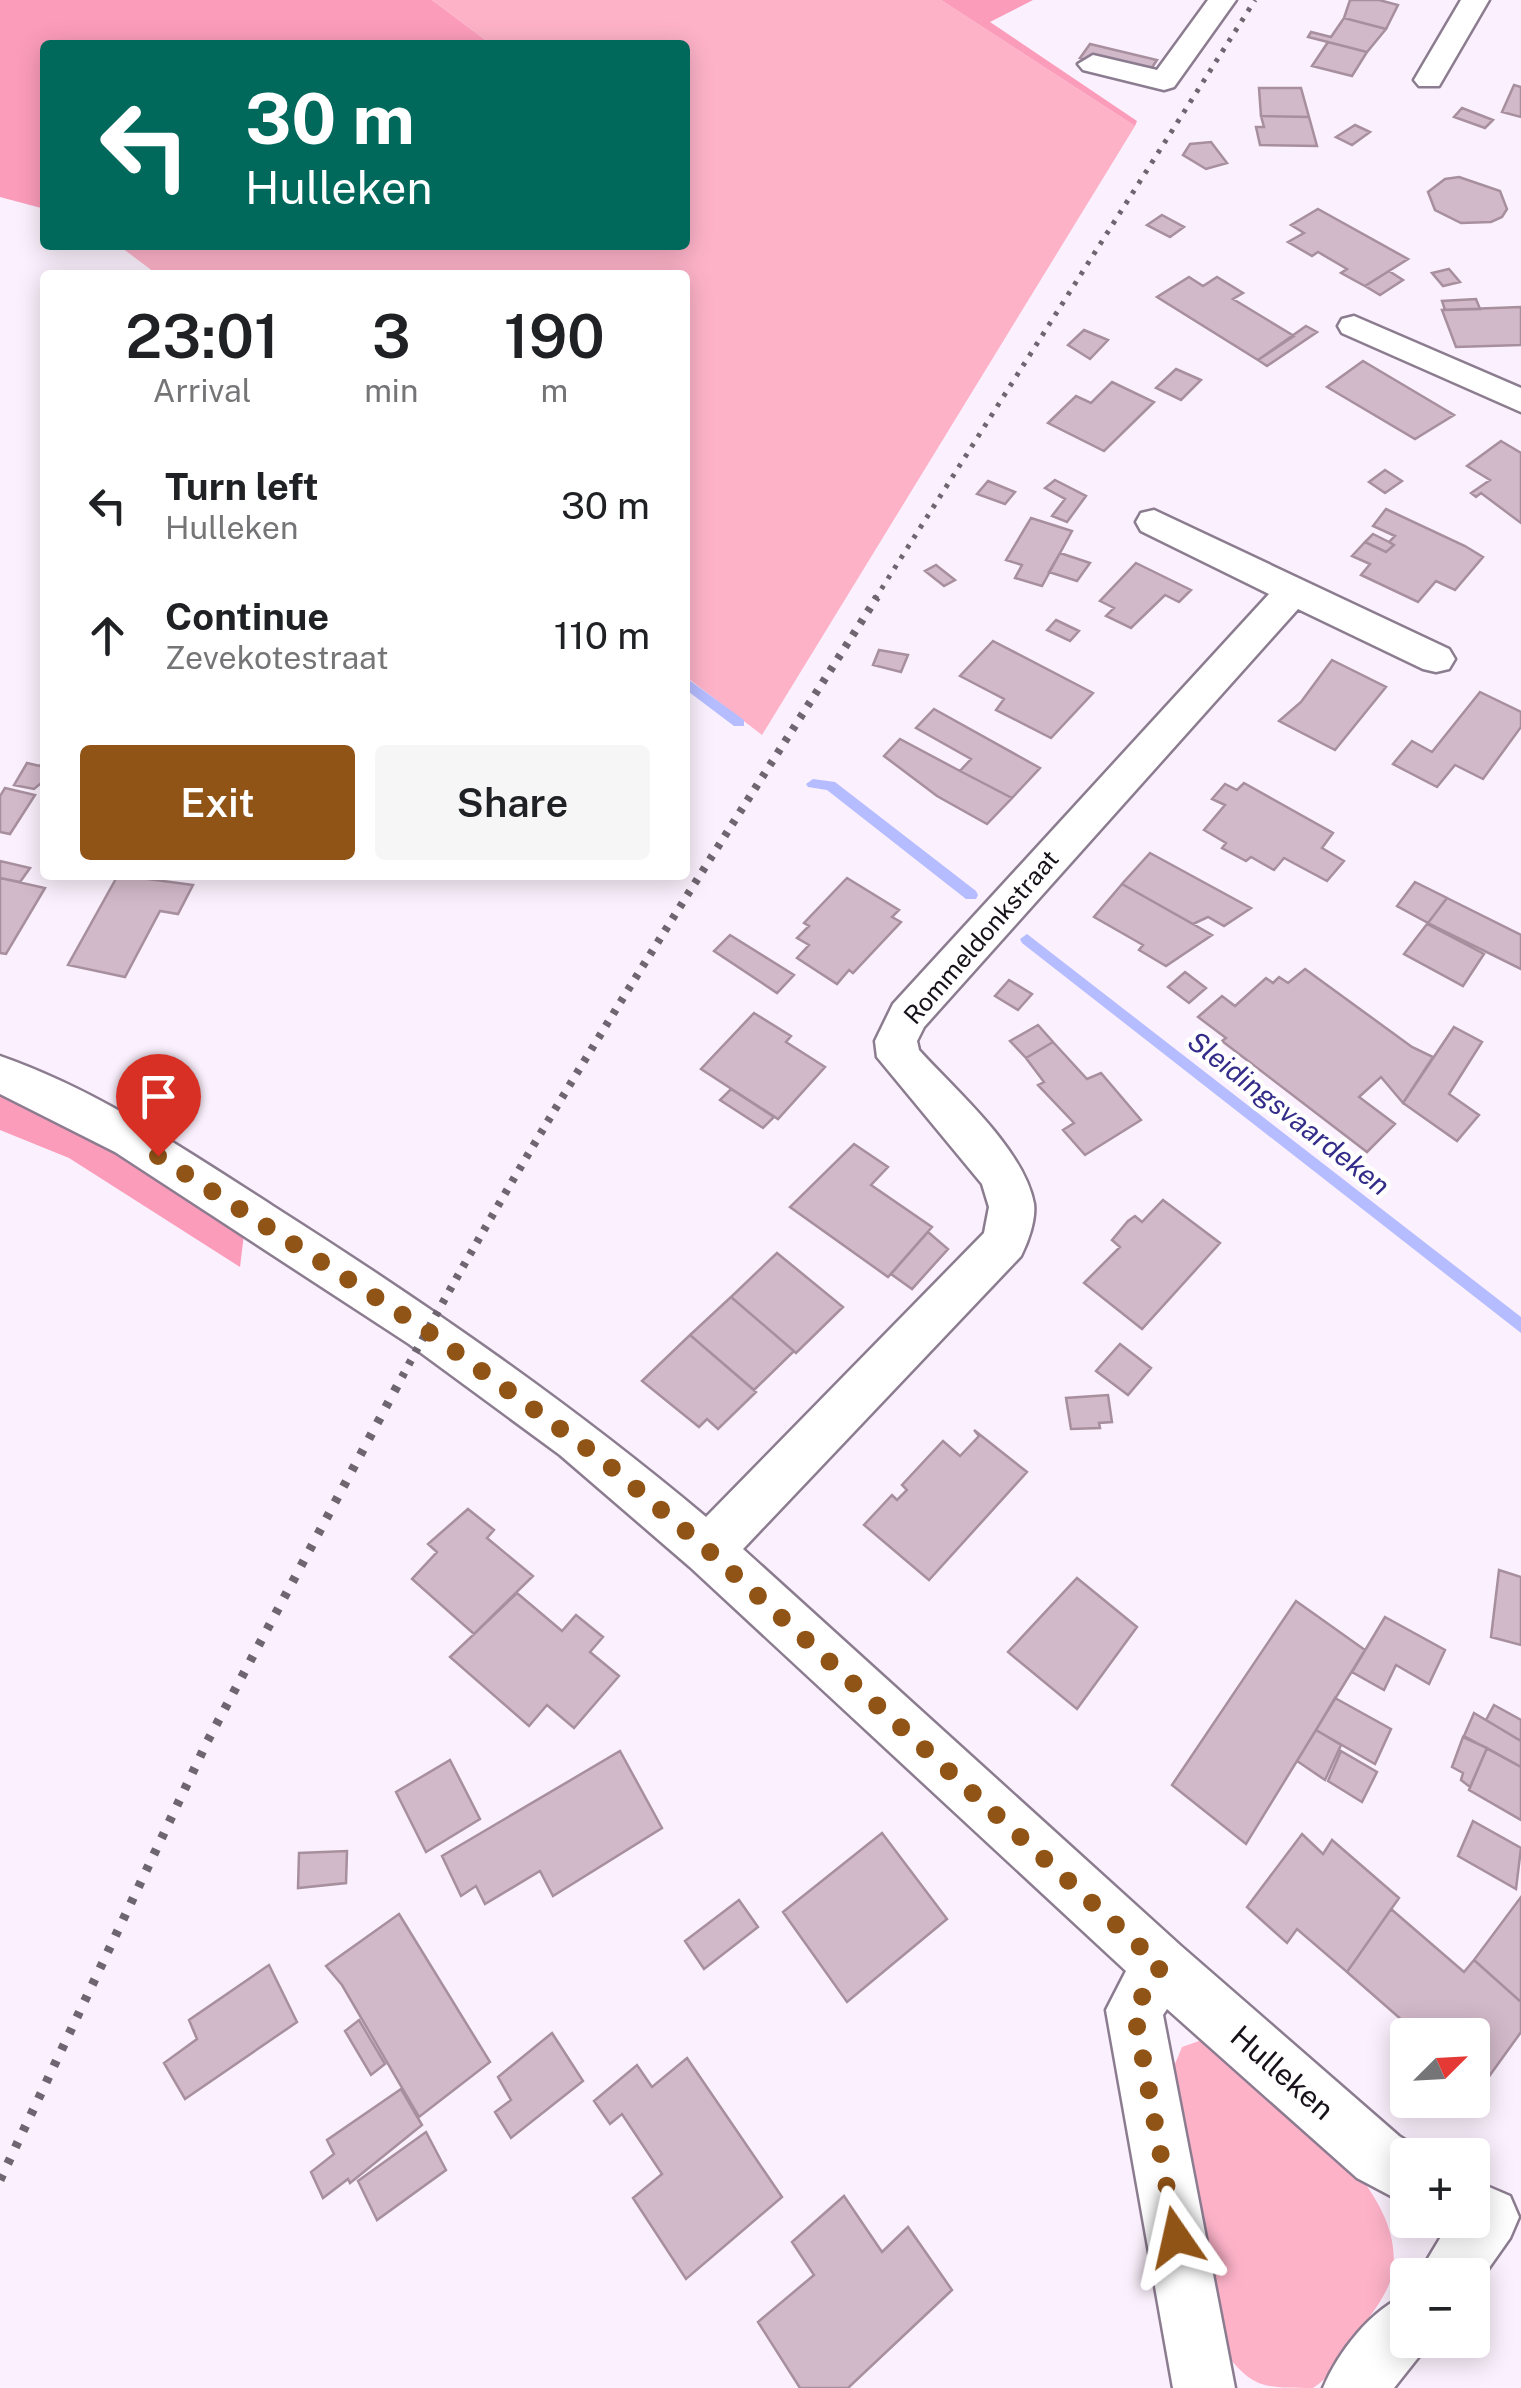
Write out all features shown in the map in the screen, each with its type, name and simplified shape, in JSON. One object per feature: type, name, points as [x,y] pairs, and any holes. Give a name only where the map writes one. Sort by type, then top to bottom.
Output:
[{"type":"street","points":[[1093,64],[1164,80],[1222,0]]},
{"type":"street","points":[[1429,80],[1474,0]]},
{"type":"street","points":[[1354,326],[1521,401]]},
{"type":"street","points":[[1154,522],[1436,659]]},
{"type":"street","name":"Rommeldonkstraat","points":[[708,1550],[1005,1242],[1012,1207],[1001,1174],[900,1058],[896,1041],[908,1016],[1293,591]]},
{"type":"street","name":"Hulleken","points":[[0,1074],[131,1139],[426,1330],[577,1439],[708,1550],[1161,1966],[1390,2165]]},
{"type":"street","points":[[1161,1966],[1134,2010],[1204,2388]]},
{"type":"street","points":[[1460,2258],[1494,2209]]},
{"type":"street","points":[[1354,2388],[1390,2345]]},
{"type":"shaded area","points":[[0,0],[432,0],[485,40],[40,40],[40,208],[0,197]]},
{"type":"shaded area","points":[[432,0],[941,0],[1135,126],[762,735],[690,680],[690,270],[151,270],[125,250],[690,250],[690,40],[485,40]]},
{"type":"shaded area","points":[[941,0],[1033,0],[990,22],[1137,121],[1135,126]]},
{"type":"shaded area","points":[[0,1091],[119,1150],[244,1234],[240,1267],[69,1158],[0,1130]]},
{"type":"shaded area","points":[[1199,2041],[1217,2045],[1333,2146],[1381,2209],[1392,2242],[1390,2280],[1334,2369],[1313,2388],[1259,2383],[1242,2372],[1222,2349],[1170,2076],[1182,2047]]},
{"type":"building","points":[[1350,0],[1379,0],[1398,5],[1386,29],[1344,18]]},
{"type":"building","points":[[1344,18],[1386,29],[1367,52],[1308,37],[1311,32],[1331,37]]},
{"type":"building","points":[[1328,42],[1367,52],[1352,76],[1312,66]]},
{"type":"building","points":[[1090,44],[1157,60],[1147,75],[1080,58]]},
{"type":"building","points":[[1514,85],[1521,87],[1521,117],[1502,112]]},
{"type":"building","points":[[1259,88],[1301,88],[1309,117],[1261,116]]},
{"type":"building","points":[[1462,108],[1493,120],[1485,128],[1454,117]]},
{"type":"building","points":[[1261,116],[1309,117],[1317,146],[1260,145],[1256,127],[1264,127]]},
{"type":"building","points":[[1355,125],[1370,132],[1352,145],[1336,137]]},
{"type":"building","points":[[1211,142],[1227,163],[1206,169],[1183,155],[1190,144]]},
{"type":"building","points":[[1459,177],[1500,191],[1507,209],[1502,217],[1491,222],[1461,223],[1435,210],[1428,192],[1445,179]]},
{"type":"building","points":[[1318,209],[1408,259],[1365,286],[1341,273],[1347,269],[1318,252],[1312,256],[1288,242],[1304,233],[1291,225]]},
{"type":"building","points":[[1162,215],[1184,227],[1170,237],[1147,225]]},
{"type":"building","points":[[1449,269],[1460,282],[1443,286],[1432,273]]},
{"type":"building","points":[[1389,271],[1403,280],[1380,295],[1365,286]]},
{"type":"building","points":[[1189,277],[1203,286],[1217,277],[1243,293],[1233,299],[1294,336],[1258,360],[1157,297]]},
{"type":"building","points":[[1476,299],[1480,309],[1445,310],[1442,301]]},
{"type":"building","points":[[1521,307],[1521,345],[1456,347],[1442,310]]},
{"type":"building","points":[[1306,326],[1317,332],[1267,366],[1258,360]]},
{"type":"building","points":[[1084,330],[1108,340],[1090,359],[1068,345]]},
{"type":"building","points":[[1363,361],[1454,415],[1415,439],[1327,387]]},
{"type":"building","points":[[1176,369],[1201,380],[1181,400],[1156,388]]},
{"type":"building","points":[[1112,382],[1154,402],[1104,451],[1048,423],[1076,396],[1091,403]]},
{"type":"building","points":[[1501,441],[1521,453],[1521,523],[1481,493],[1476,497],[1471,493],[1490,480],[1467,466]]},
{"type":"building","points":[[1385,470],[1402,481],[1385,493],[1369,482]]},
{"type":"building","points":[[1055,480],[1086,496],[1067,522],[1052,516],[1065,499],[1045,488]]},
{"type":"building","points":[[988,481],[1015,492],[1005,504],[977,494]]},
{"type":"building","points":[[1386,509],[1483,557],[1455,590],[1436,581],[1418,602],[1361,575],[1370,564],[1352,556],[1365,542],[1386,552],[1394,545],[1389,542],[1395,536],[1373,526]]},
{"type":"building","points":[[1031,518],[1072,531],[1042,586],[1015,578],[1022,565],[1006,560]]},
{"type":"building","points":[[1373,534],[1394,545],[1386,552],[1365,542]]},
{"type":"building","points":[[1060,553],[1090,563],[1077,581],[1049,572]]},
{"type":"building","points":[[1136,563],[1191,590],[1179,602],[1165,595],[1131,628],[1106,616],[1114,608],[1100,601]]},
{"type":"building","points":[[936,565],[955,580],[944,586],[925,571]]},
{"type":"building","points":[[1056,620],[1079,631],[1070,641],[1047,630]]},
{"type":"building","points":[[993,641],[1093,693],[1051,738],[996,710],[1004,699],[960,676]]},
{"type":"building","points":[[879,650],[908,655],[901,672],[873,665]]},
{"type":"building","points":[[1332,660],[1386,687],[1335,750],[1279,721],[1301,702]]},
{"type":"building","points":[[1480,692],[1521,712],[1521,727],[1483,779],[1455,765],[1437,787],[1393,764],[1412,741],[1432,752]]},
{"type":"building","points":[[934,709],[1040,768],[1012,798],[960,771],[971,759],[916,728]]},
{"type":"building","points":[[900,739],[1012,798],[987,824],[937,796],[884,756]]},
{"type":"building","points":[[27,763],[40,766],[40,784],[34,789],[14,785]]},
{"type":"building","points":[[1244,783],[1333,833],[1322,848],[1344,861],[1327,881],[1284,858],[1274,870],[1251,857],[1246,861],[1222,848],[1226,843],[1204,830],[1225,805],[1212,799],[1225,784],[1237,790]]},
{"type":"building","points":[[5,788],[35,795],[10,834],[0,832],[0,796]]},
{"type":"building","points":[[1150,853],[1251,908],[1224,926],[1208,917],[1193,924],[1122,884]]},
{"type":"building","points":[[0,861],[30,868],[20,882],[0,878]]},
{"type":"building","points":[[0,878],[45,888],[6,954],[0,953]]},
{"type":"building","points":[[847,878],[899,910],[892,917],[901,922],[853,973],[849,970],[837,984],[797,958],[809,945],[797,938],[809,926],[804,923]]},
{"type":"building","points":[[115,880],[193,885],[178,914],[160,911],[125,977],[68,965]]},
{"type":"building","points":[[1415,882],[1447,898],[1428,923],[1397,906]]},
{"type":"building","points":[[1122,884],[1212,935],[1166,966],[1139,950],[1143,945],[1094,917]]},
{"type":"building","points":[[1447,898],[1521,935],[1521,969],[1428,923]]},
{"type":"building","points":[[1427,924],[1484,954],[1463,986],[1404,954]]},
{"type":"building","points":[[730,935],[794,975],[777,993],[714,951]]},
{"type":"building","points":[[1305,969],[1412,1047],[1433,1057],[1403,1103],[1381,1077],[1359,1097],[1395,1124],[1367,1152],[1222,1041],[1226,1038],[1198,1017],[1222,996],[1235,1006],[1266,978],[1273,983],[1279,977],[1288,983]]},
{"type":"building","points":[[1185,972],[1206,988],[1189,1003],[1168,987]]},
{"type":"building","points":[[1009,980],[1032,994],[1018,1010],[995,996]]},
{"type":"building","points":[[754,1013],[791,1036],[786,1042],[825,1067],[778,1119],[701,1069]]},
{"type":"building","points":[[1038,1025],[1053,1042],[1026,1058],[1010,1041]]},
{"type":"building","points":[[1454,1027],[1482,1042],[1449,1094],[1479,1115],[1457,1141],[1403,1103]]},
{"type":"building","points":[[1053,1042],[1087,1079],[1101,1073],[1141,1120],[1085,1155],[1063,1130],[1074,1123],[1038,1085],[1044,1082],[1026,1058]]},
{"type":"building","points":[[731,1089],[774,1117],[763,1128],[720,1100]]},
{"type":"building","points":[[854,1144],[888,1167],[871,1185],[932,1227],[888,1277],[790,1207]]},
{"type":"building","points":[[1163,1200],[1220,1243],[1142,1329],[1084,1283],[1120,1247],[1112,1240],[1128,1221],[1135,1216],[1142,1222]]},
{"type":"building","points":[[928,1232],[948,1249],[912,1289],[891,1274]]},
{"type":"building","points":[[777,1253],[843,1307],[796,1353],[731,1297]]},
{"type":"building","points":[[731,1297],[794,1351],[754,1390],[690,1335]]},
{"type":"building","points":[[690,1335],[756,1392],[718,1429],[707,1419],[699,1427],[642,1381]]},
{"type":"building","points":[[1120,1344],[1151,1368],[1128,1395],[1096,1371]]},
{"type":"building","points":[[1108,1395],[1112,1422],[1099,1423],[1100,1428],[1071,1429],[1066,1398]]},
{"type":"building","points":[[974,1430],[1027,1472],[929,1580],[864,1525],[892,1495],[897,1500],[907,1490],[902,1485],[943,1441],[960,1456],[979,1436]]},
{"type":"building","points":[[468,1509],[494,1530],[487,1538],[533,1576],[474,1634],[412,1579],[437,1552],[428,1544]]},
{"type":"building","points":[[1499,1570],[1521,1577],[1521,1645],[1491,1637]]},
{"type":"building","points":[[1077,1578],[1137,1627],[1077,1709],[1008,1652]]},
{"type":"building","points":[[517,1593],[562,1631],[576,1615],[603,1637],[590,1652],[619,1676],[574,1728],[547,1705],[529,1726],[450,1657]]},
{"type":"building","points":[[1296,1601],[1365,1650],[1246,1844],[1172,1785]]},
{"type":"building","points":[[1385,1617],[1445,1650],[1429,1684],[1396,1665],[1384,1690],[1352,1672]]},
{"type":"building","points":[[1335,1698],[1391,1729],[1375,1764],[1316,1730]]},
{"type":"building","points":[[1494,1705],[1521,1720],[1521,1741],[1486,1720]]},
{"type":"building","points":[[1474,1713],[1521,1741],[1521,1767],[1464,1736]]},
{"type":"building","points":[[1316,1730],[1341,1745],[1325,1780],[1297,1761]]},
{"type":"building","points":[[1463,1737],[1487,1748],[1470,1787],[1461,1780],[1463,1773],[1452,1767]]},
{"type":"building","points":[[1487,1748],[1521,1767],[1521,1820],[1469,1790]]},
{"type":"building","points":[[620,1751],[662,1828],[553,1896],[540,1871],[485,1904],[476,1886],[461,1896],[442,1856]]},
{"type":"building","points":[[1341,1751],[1377,1772],[1362,1802],[1328,1781]]},
{"type":"building","points":[[450,1760],[480,1819],[426,1852],[396,1792]]},
{"type":"building","points":[[1473,1821],[1521,1848],[1516,1889],[1458,1856]]},
{"type":"building","points":[[882,1833],[947,1919],[847,2002],[783,1912]]},
{"type":"building","points":[[1302,1834],[1323,1854],[1332,1840],[1399,1898],[1347,1972],[1297,1929],[1287,1943],[1247,1907]]},
{"type":"building","points":[[347,1851],[346,1883],[298,1888],[299,1853]]},
{"type":"building","points":[[1521,1897],[1521,2002],[1474,1960]]},
{"type":"building","points":[[739,1900],[758,1927],[704,1969],[685,1941]]},
{"type":"building","points":[[1391,1909],[1464,1972],[1474,1960],[1521,2002],[1521,2032],[1490,2075],[1490,2018],[1400,2018],[1347,1972]]},
{"type":"building","points":[[399,1914],[490,2062],[419,2117],[342,1985],[326,1966]]},
{"type":"building","points":[[269,1965],[297,2022],[185,2099],[164,2063],[197,2039],[189,2020]]},
{"type":"building","points":[[359,2020],[385,2064],[371,2075],[345,2031]]},
{"type":"building","points":[[552,2033],[583,2081],[511,2138],[495,2112],[511,2100],[498,2077]]},
{"type":"building","points":[[687,2058],[782,2197],[686,2279],[633,2198],[662,2174],[622,2114],[610,2124],[594,2101],[637,2065],[652,2087]]},
{"type":"building","points":[[401,2089],[422,2125],[350,2183],[348,2179],[323,2198],[311,2172],[334,2154],[327,2140]]},
{"type":"building","points":[[426,2132],[446,2170],[377,2220],[358,2181]]},
{"type":"building","points":[[844,2196],[882,2252],[908,2227],[952,2290],[848,2388],[800,2388],[758,2322],[814,2275],[792,2242]]},
{"type":"waterway","name":"Sleidingsvaardeken","points":[[690,686],[739,723]]},
{"type":"waterway","name":"Sleidingsvaardeken","points":[[813,784],[830,785],[971,895]]},
{"type":"waterway","name":"Sleidingsvaardeken","points":[[1027,939],[1521,1326]]},
{"type":"railway","points":[[875,599],[1255,0]]},
{"type":"railway","points":[[402,1377],[573,1080],[877,597]]},
{"type":"railway","points":[[0,2180],[207,1742],[403,1375]]},
{"type":"route","points":[[158,1156],[505,1384],[604,1461],[1037,1848],[1161,1966],[1134,2010],[1176,2237]]}]
